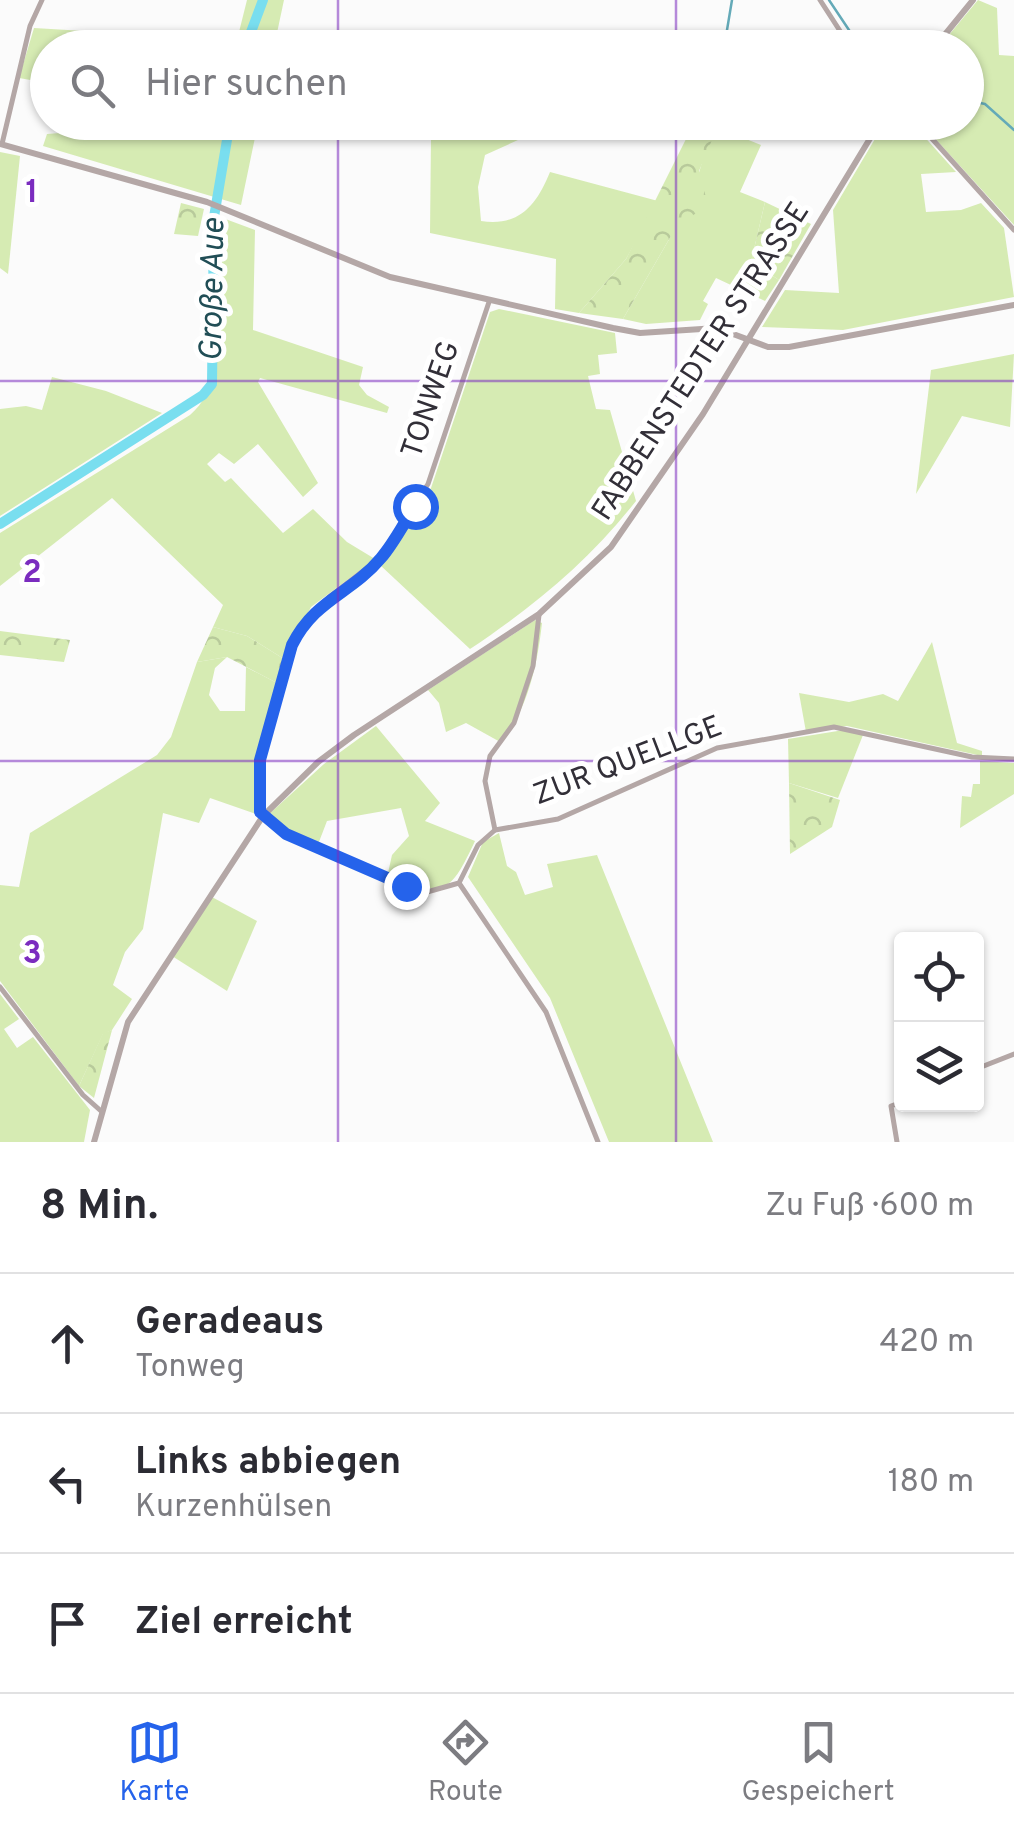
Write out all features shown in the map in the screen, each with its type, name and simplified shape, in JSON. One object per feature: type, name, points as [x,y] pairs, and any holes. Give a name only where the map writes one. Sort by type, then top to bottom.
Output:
[{"type":"street","points":[[42,0],[30,26],[1,144],[207,202],[390,277],[640,333],[718,328],[768,348],[1014,304]]},
{"type":"street","points":[[820,0],[839,30]]},
{"type":"street","points":[[948,30],[972,0]]},
{"type":"street","name":"FABBENSTEDTER STRASSE","points":[[94,1142],[128,1022],[263,816],[318,762],[539,614],[600,558],[639,510],[869,140]]},
{"type":"street","points":[[933,140],[1014,230]]},
{"type":"street","name":"TONWEG","points":[[263,816],[258,803],[260,760],[292,645],[315,610],[380,558],[428,484],[490,302]]},
{"type":"street","points":[[263,816],[286,834],[406,886],[427,892],[460,883],[478,845],[495,830],[484,780],[490,756],[514,723],[533,666],[539,614]]},
{"type":"street","name":"ZUR QUELLGE","points":[[495,830],[558,819],[717,748],[834,728],[972,757],[1014,759]]},
{"type":"street","points":[[460,883],[546,1012],[598,1142]]},
{"type":"street","points":[[0,986],[83,1095],[101,1111]]},
{"type":"street","points":[[984,1066],[1014,1054]]},
{"type":"street","points":[[894,1105],[891,1106],[897,1142]]},
{"type":"green space","points":[[247,0],[284,0],[278,30],[240,30]]},
{"type":"green space","points":[[978,0],[997,8],[999,55],[1014,56],[1014,225],[936,140],[984,140],[984,30],[953,30]]},
{"type":"green space","points":[[30,41],[30,80],[19,78]]},
{"type":"green space","points":[[45,140],[254,140],[241,205],[43,146]]},
{"type":"green space","points":[[431,140],[518,140],[485,155],[478,187],[481,221],[517,217],[533,203],[550,172],[658,201],[626,259],[579,313],[555,309],[556,259],[430,233]]},
{"type":"green space","points":[[686,140],[712,140],[699,171],[708,205],[686,220],[696,226],[687,242],[671,236],[623,319],[579,313],[626,259]]},
{"type":"green space","points":[[710,140],[748,140],[761,145],[740,192],[765,202],[751,262],[779,280],[765,301],[716,278],[703,301],[708,304],[700,320],[646,324],[623,319],[671,236],[685,221]]},
{"type":"green space","points":[[874,140],[927,140],[956,172],[921,174],[926,212],[961,210],[981,203],[1004,228],[1014,297],[843,330],[762,327],[785,290],[839,293],[833,210]]},
{"type":"green space","points":[[0,152],[20,156],[8,274],[0,268]]},
{"type":"green space","points":[[765,202],[811,224],[779,280],[751,262]]},
{"type":"green space","points":[[181,203],[204,209],[198,236],[174,234]]},
{"type":"green space","points":[[220,217],[255,230],[253,330],[363,367],[359,385],[367,395],[389,407],[387,413],[260,378],[258,382],[318,483],[303,497],[258,444],[234,464],[219,453],[207,464],[225,482],[231,478],[283,533],[313,509],[347,542],[375,559],[311,607],[284,659],[247,636],[213,627],[223,605],[112,498],[0,586],[0,533],[190,415],[204,398],[214,376],[222,323]]},
{"type":"green space","points":[[499,309],[615,333],[617,353],[598,355],[600,374],[588,376],[596,409],[610,410],[636,501],[559,582],[470,649],[380,565],[431,488],[490,312]]},
{"type":"green space","points":[[1014,354],[1010,427],[962,416],[916,494],[931,370]]},
{"type":"green space","points":[[52,377],[106,391],[162,413],[0,516],[0,409],[26,406],[42,410]]},
{"type":"green space","points":[[535,620],[542,623],[534,671],[519,715],[502,743],[466,723],[446,732],[439,703],[428,690]]},
{"type":"green space","points":[[213,627],[247,636],[284,659],[279,684],[227,657],[197,662]]},
{"type":"green space","points":[[0,631],[70,640],[64,662],[0,655]]},
{"type":"green space","points":[[932,642],[957,743],[982,751],[982,756],[847,726],[806,732],[799,693],[849,702],[883,694],[898,701]]},
{"type":"green space","points":[[227,657],[215,668],[209,695],[220,711],[245,711],[246,667],[279,684],[257,759],[256,814],[210,798],[199,823],[163,813],[143,929],[125,952],[113,985],[132,999],[112,1030],[103,1034],[79,1086],[0,981],[0,885],[19,887],[30,833],[157,755],[171,737],[197,662]]},
{"type":"green space","points":[[376,726],[440,803],[425,821],[475,841],[459,872],[443,887],[422,886],[388,873],[392,855],[409,836],[401,808],[327,821],[317,847],[267,816],[324,764]]},
{"type":"green space","points":[[844,730],[863,735],[838,798],[789,783],[788,739]]},
{"type":"green space","points":[[980,761],[1014,763],[1014,794],[960,828],[962,796],[971,797],[973,784],[980,784]]},
{"type":"green space","points":[[789,783],[840,800],[832,827],[790,854]]},
{"type":"green space","points":[[499,833],[507,866],[516,872],[525,895],[553,887],[547,864],[597,855],[713,1142],[609,1142],[550,998],[468,877],[483,842]]},
{"type":"green space","points":[[210,896],[257,921],[227,991],[172,956]]},
{"type":"green space","points":[[0,994],[19,1019],[4,1029],[17,1048],[33,1037],[90,1110],[84,1142],[0,1142]]},
{"type":"green space","points":[[112,1030],[94,1098],[79,1086],[103,1033]]},
{"type":"waterway","name":"Große Aue","points":[[252,30],[263,0]]},
{"type":"waterway","points":[[727,30],[732,0]]},
{"type":"waterway","points":[[829,0],[849,30]]},
{"type":"waterway","points":[[984,104],[1014,130]]},
{"type":"waterway","name":"Große Aue","points":[[0,524],[203,395],[212,384],[214,217],[227,140]]},
{"type":"route","points":[[406,886],[286,834],[260,812],[258,780],[292,645],[302,626],[329,597],[380,558],[415,506]]}]
